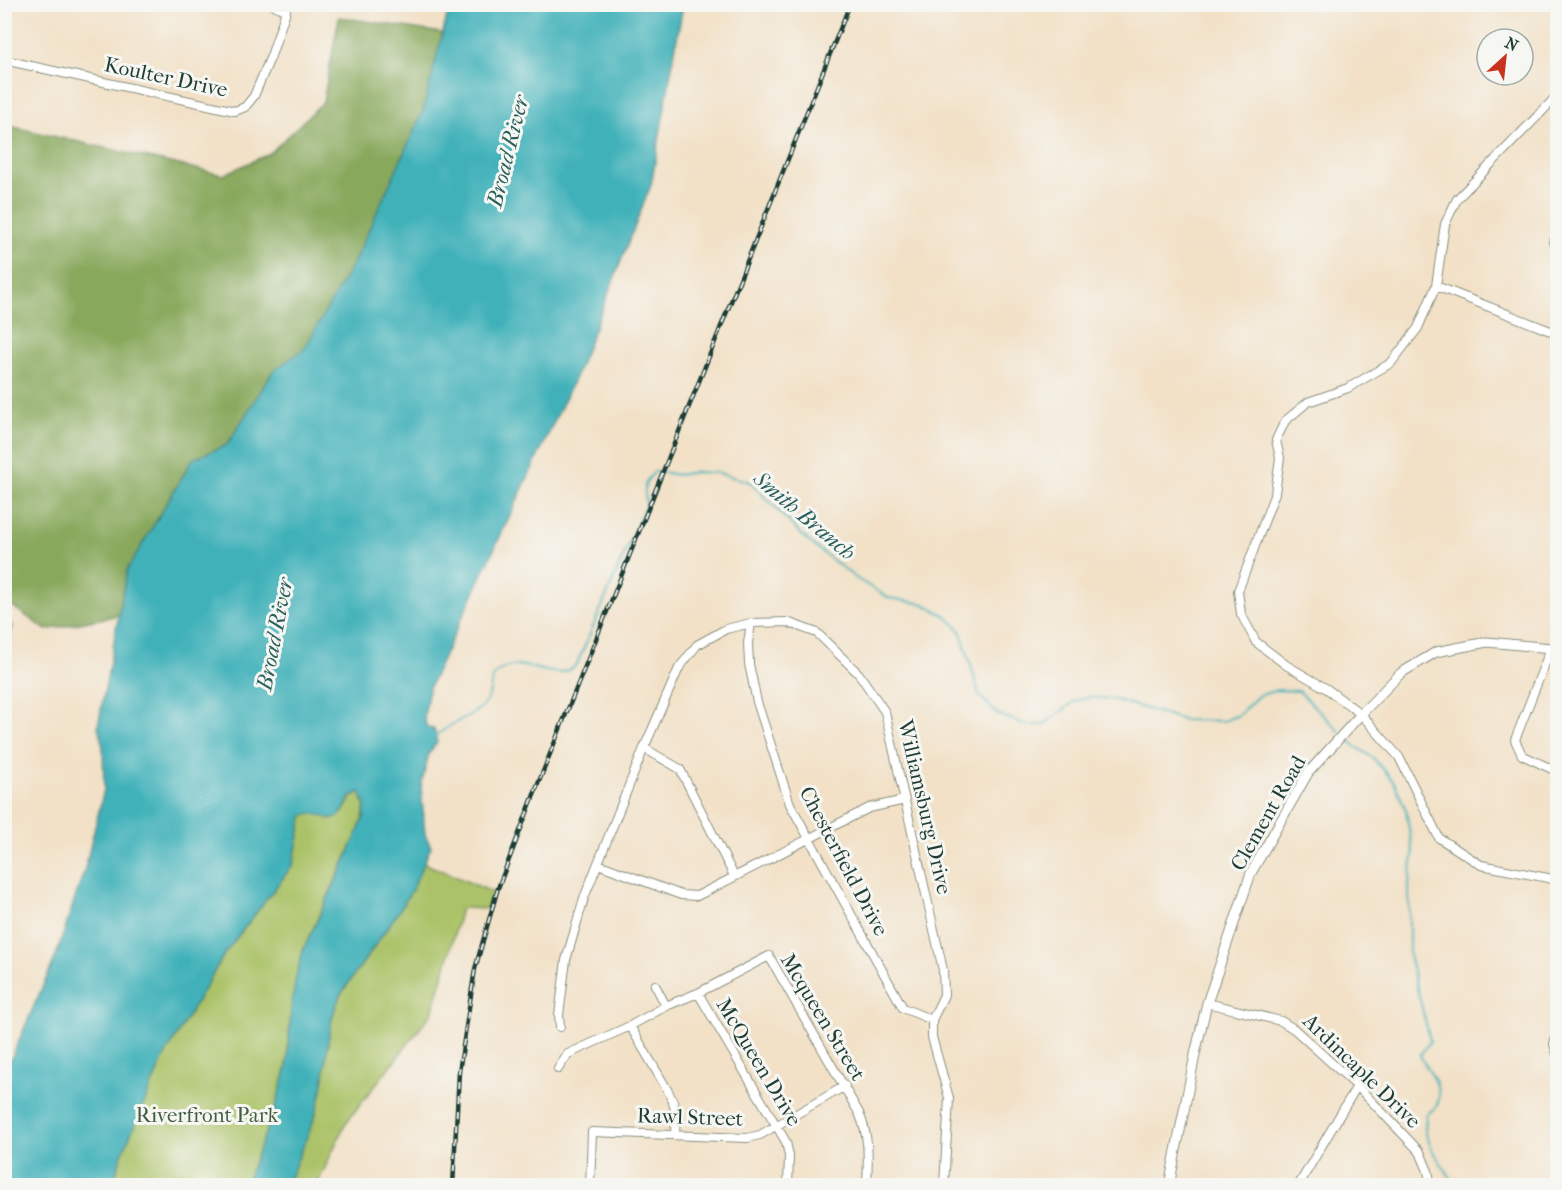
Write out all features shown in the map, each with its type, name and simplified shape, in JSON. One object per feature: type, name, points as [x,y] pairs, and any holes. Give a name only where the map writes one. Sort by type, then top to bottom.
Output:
[{"type":"street","points":[[272,4],[285,8]]},
{"type":"street","name":"Koulter Drive","points":[[4,60],[235,111],[244,107],[254,96],[271,56],[285,8]]},
{"type":"street","points":[[1557,95],[1457,199],[1445,224],[1436,286],[1418,328],[1391,363],[1348,388],[1308,402],[1285,421],[1276,440],[1280,458],[1275,493],[1238,591],[1242,614],[1256,642],[1286,665],[1328,689],[1361,714],[1400,757],[1439,838],[1481,865],[1557,880]]},
{"type":"street","points":[[1436,286],[1557,334]]},
{"type":"street","name":"Williamsburg Drive","points":[[560,1027],[559,1015],[566,960],[584,897],[644,748],[680,668],[697,645],[726,629],[751,623],[787,622],[817,633],[859,674],[885,712],[943,970],[944,996],[932,1020],[932,1038],[949,1098],[944,1185]]},
{"type":"street","name":"Chesterfield Drive","points":[[751,623],[748,643],[749,663],[757,702],[790,804],[903,1008],[932,1020]]},
{"type":"street","name":"Clement Road","points":[[1169,1185],[1207,1003],[1251,873],[1308,773],[1401,673],[1436,652],[1487,642],[1554,649]]},
{"type":"street","points":[[1554,649],[1515,740],[1522,755],[1557,772]]},
{"type":"street","points":[[644,748],[680,769],[734,876]]},
{"type":"street","points":[[598,864],[681,895],[697,896],[869,808],[904,800]]},
{"type":"street","name":"Mcqueen Street","points":[[558,1069],[568,1054],[630,1026],[666,1006],[698,993],[769,956],[860,1113],[865,1127],[868,1155],[867,1185]]},
{"type":"street","points":[[656,985],[666,1006]]},
{"type":"street","name":"McQueen Drive","points":[[698,993],[786,1142],[789,1156],[788,1185]]},
{"type":"street","name":"Ardincaple Drive","points":[[1207,1003],[1281,1021],[1294,1029],[1357,1086],[1420,1152],[1431,1185]]},
{"type":"street","points":[[630,1026],[668,1090],[676,1114],[675,1134]]},
{"type":"street","points":[[1557,1029],[1554,1044],[1557,1057]]},
{"type":"street","name":"Rawl Street","points":[[590,1185],[592,1132],[747,1138],[760,1135],[845,1086]]},
{"type":"street","points":[[1298,1185],[1357,1086]]},
{"type":"green space","points":[[339,17],[443,33],[423,111],[355,260],[304,350],[273,371],[227,445],[193,459],[127,570],[119,615],[46,630],[5,601],[4,268],[7,262],[4,260],[5,125],[223,175],[270,153],[323,102]]},
{"type":"green space","points":[[4,623],[12,625],[5,667]]},
{"type":"green space","name":"Riverfront Park","points":[[360,792],[364,809],[357,835],[492,892],[487,909],[461,908],[432,1013],[345,1124],[317,1185],[287,1185],[319,1101],[336,1005],[341,994],[394,918],[421,869],[354,841],[304,948],[291,1008],[287,1067],[275,1108],[245,1185],[112,1186],[121,1157],[163,1059],[225,953],[293,865],[304,815],[312,812],[331,819],[343,812],[352,797]]},
{"type":"water","name":"Broad River","points":[[450,4],[683,5],[651,185],[577,373],[429,688],[424,717],[427,728],[434,729],[437,742],[429,753],[421,787],[425,834],[431,847],[412,890],[341,994],[336,1005],[319,1101],[287,1185],[245,1185],[275,1108],[287,1067],[291,1008],[304,948],[364,817],[365,804],[360,792],[351,797],[340,816],[329,818],[312,814],[304,815],[293,865],[225,953],[163,1059],[121,1157],[112,1185],[5,1185],[5,1072],[56,956],[85,868],[104,790],[103,747],[98,726],[127,570],[193,459],[227,445],[273,371],[304,349],[355,260],[423,111]]},
{"type":"waterway","name":"Smith Branch","points":[[433,737],[481,707],[489,694],[492,679],[507,667],[516,665],[561,672],[577,664],[646,504],[646,482],[656,471],[678,475],[695,472],[718,473],[750,482],[808,541],[857,579],[889,598],[924,604],[946,616],[960,630],[979,695],[997,714],[1026,725],[1043,725],[1075,701],[1090,697],[1116,700],[1184,720],[1223,721],[1239,715],[1258,696],[1277,690],[1299,691],[1340,732]]},
{"type":"waterway","name":"Smith Branch","points":[[1345,736],[1372,757],[1394,782],[1406,810],[1413,854],[1409,885],[1409,955],[1430,1041],[1420,1055],[1439,1092],[1437,1105],[1426,1115],[1425,1131],[1432,1150],[1456,1186]]},
{"type":"railway","points":[[453,1186],[459,1072],[475,969],[498,888],[850,4]]}]
